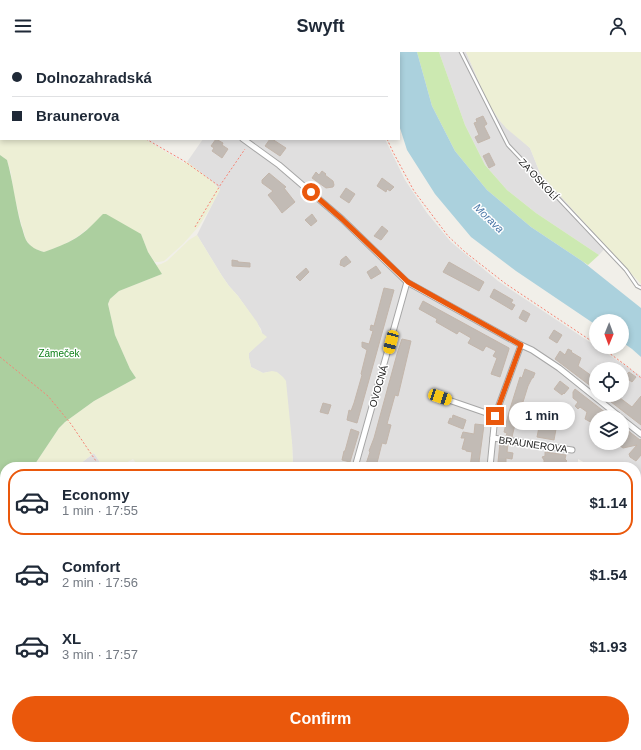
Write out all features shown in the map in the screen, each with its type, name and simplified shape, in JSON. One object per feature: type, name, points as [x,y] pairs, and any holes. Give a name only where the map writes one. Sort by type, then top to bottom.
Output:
[{"type":"street","points":[[244,140],[279,165],[342,219],[408,282],[532,350],[559,368],[611,410]]},
{"type":"street","name":"OVOCNÁ","points":[[356,462],[408,282]]},
{"type":"street","name":"BRAUNEROVA","points":[[491,462],[495,416],[521,345]]},
{"type":"street","points":[[440,397],[495,416]]},
{"type":"street","points":[[629,424],[641,434]]},
{"type":"street","name":"BRAUNEROVA","points":[[493,438],[572,450]]},
{"type":"lane","name":"ZA OSKOLÍ","points":[[462,52],[508,146],[626,270],[637,286],[641,288]]},
{"type":"path","points":[[148,140],[184,161],[220,186]]},
{"type":"path","points":[[387,140],[414,191],[448,236],[465,252],[506,284],[589,339]]},
{"type":"path","points":[[195,227],[248,143]]},
{"type":"path","points":[[610,354],[641,378]]},
{"type":"path","points":[[0,357],[48,396],[71,424],[97,462]]},
{"type":"shaded area","points":[[439,52],[466,52],[488,103],[500,121],[530,148],[540,173],[607,246],[599,255],[536,213],[507,190],[485,165],[465,125]]},
{"type":"shaded area","points":[[202,140],[385,140],[405,180],[427,213],[451,242],[498,281],[589,341],[589,354],[608,354],[620,362],[589,362],[589,402],[629,402],[629,368],[641,376],[641,462],[583,462],[578,459],[578,462],[293,462],[292,442],[268,372],[263,373],[251,367],[249,353],[262,333],[261,329],[222,276],[197,235],[220,189],[187,162]]},
{"type":"shaded area","points":[[94,453],[100,462],[82,462]]},
{"type":"green space","points":[[417,52],[439,52],[465,125],[485,165],[507,190],[536,213],[599,255],[588,265],[531,227],[487,190],[455,151],[432,106]]},
{"type":"green space","points":[[466,52],[641,52],[641,284],[540,173],[530,148],[500,121],[488,103]]},
{"type":"green space","points":[[0,140],[147,140],[184,163],[186,161],[213,182],[220,190],[199,226],[183,244],[164,261],[155,262],[148,252],[141,234],[90,227],[63,245],[44,252],[33,248],[26,240],[14,195],[11,173],[7,160],[0,155]]},
{"type":"green space","name":"Zámeček","points":[[0,155],[7,160],[17,209],[26,240],[36,249],[44,252],[80,236],[103,214],[106,214],[141,234],[148,252],[162,274],[119,291],[110,299],[108,304],[115,335],[130,369],[136,378],[94,401],[65,422],[59,428],[36,462],[0,462]]},
{"type":"green space","points":[[197,235],[222,276],[257,322],[262,333],[267,337],[249,353],[249,358],[251,367],[263,373],[272,371],[277,372],[286,381],[293,462],[135,462],[133,459],[128,462],[100,462],[94,453],[82,462],[36,462],[59,428],[65,422],[94,401],[136,378],[130,369],[115,335],[108,304],[110,299],[119,291],[162,274],[156,265],[167,261],[189,240]]},
{"type":"water","name":"Morava","points":[[400,52],[417,52],[432,106],[455,151],[487,190],[531,227],[582,261],[641,308],[641,357],[629,347],[629,314],[589,314],[589,320],[516,271],[471,237],[435,194],[407,150],[400,128]]},
{"type":"building","points":[[483,116],[487,124],[484,126],[490,138],[478,143],[475,137],[479,135],[474,123],[477,122],[476,119]]},
{"type":"building","points":[[215,140],[218,140],[223,143],[222,145],[228,149],[222,158],[212,151],[214,148],[211,146]]},
{"type":"building","points":[[269,140],[274,140],[286,148],[280,156],[265,146]]},
{"type":"building","points":[[489,153],[495,165],[489,168],[483,156]]},
{"type":"building","points":[[322,171],[333,181],[333,187],[326,188],[312,178],[316,172],[319,175]]},
{"type":"building","points":[[269,173],[286,187],[284,188],[295,202],[282,213],[268,195],[273,191],[262,183],[262,180]]},
{"type":"building","points":[[382,178],[394,187],[390,191],[387,189],[386,192],[377,186]]},
{"type":"building","points":[[346,188],[355,194],[349,203],[340,197]]},
{"type":"building","points":[[312,214],[317,221],[311,226],[305,220]]},
{"type":"building","points":[[382,226],[388,231],[381,240],[374,236]]},
{"type":"building","points":[[346,256],[351,262],[344,267],[340,265],[341,260]]},
{"type":"building","points":[[232,260],[250,263],[250,267],[232,266]]},
{"type":"building","points":[[449,262],[484,282],[479,291],[443,272]]},
{"type":"building","points":[[376,266],[381,273],[371,279],[367,272]]},
{"type":"building","points":[[306,268],[309,272],[300,281],[296,277]]},
{"type":"building","points":[[384,288],[394,290],[357,423],[347,420],[349,410],[351,411],[354,403],[362,375],[367,350],[362,347],[362,342],[369,344],[373,331],[370,330],[371,325],[374,326]]},
{"type":"building","points":[[494,289],[513,300],[511,303],[515,305],[512,310],[490,297]]},
{"type":"building","points":[[423,301],[509,348],[500,377],[491,374],[497,358],[493,356],[496,351],[486,346],[483,351],[468,343],[471,338],[459,331],[457,334],[436,322],[437,319],[419,309]]},
{"type":"building","points":[[523,310],[530,314],[526,322],[519,318]]},
{"type":"building","points":[[554,330],[562,335],[557,343],[549,338]]},
{"type":"building","points":[[402,339],[411,341],[398,396],[395,395],[387,424],[391,425],[386,444],[382,443],[377,462],[367,462],[369,451]]},
{"type":"building","points":[[568,349],[581,358],[578,366],[589,374],[589,385],[555,359],[560,351],[565,355]]},
{"type":"building","points":[[525,369],[535,373],[516,416],[512,437],[506,436],[507,433],[504,432],[509,412],[520,377],[522,378]]},
{"type":"building","points":[[629,372],[636,377],[632,382],[629,380]]},
{"type":"building","points":[[560,381],[569,388],[562,395],[554,389]]},
{"type":"building","points":[[575,389],[589,400],[589,402],[592,402],[602,410],[589,410],[589,421],[585,419],[587,412],[580,407],[578,409],[575,406],[578,402],[573,398],[573,392]]},
{"type":"building","points":[[641,396],[641,425],[629,416],[629,410],[622,410],[611,402],[625,402],[632,407]]},
{"type":"building","points":[[323,403],[331,405],[328,414],[320,412]]},
{"type":"building","points":[[453,415],[466,420],[463,429],[448,423],[450,418],[452,419]]},
{"type":"building","points":[[475,424],[484,425],[479,462],[471,462],[472,452],[462,449],[465,438],[461,438],[463,432],[474,434]]},
{"type":"building","points":[[539,427],[556,429],[554,440],[537,437]]},
{"type":"building","points":[[351,429],[359,432],[350,462],[342,460]]},
{"type":"building","points":[[629,431],[640,440],[641,439],[641,455],[636,461],[630,457],[629,454],[637,445],[629,447]]},
{"type":"building","points":[[500,443],[508,444],[507,452],[513,453],[512,459],[506,458],[506,462],[498,462]]},
{"type":"building","points":[[545,452],[566,455],[565,459],[567,461],[544,462],[542,457],[545,456]]},
{"type":"route","points":[[311,192],[342,219],[408,282],[521,345],[495,416]]}]
